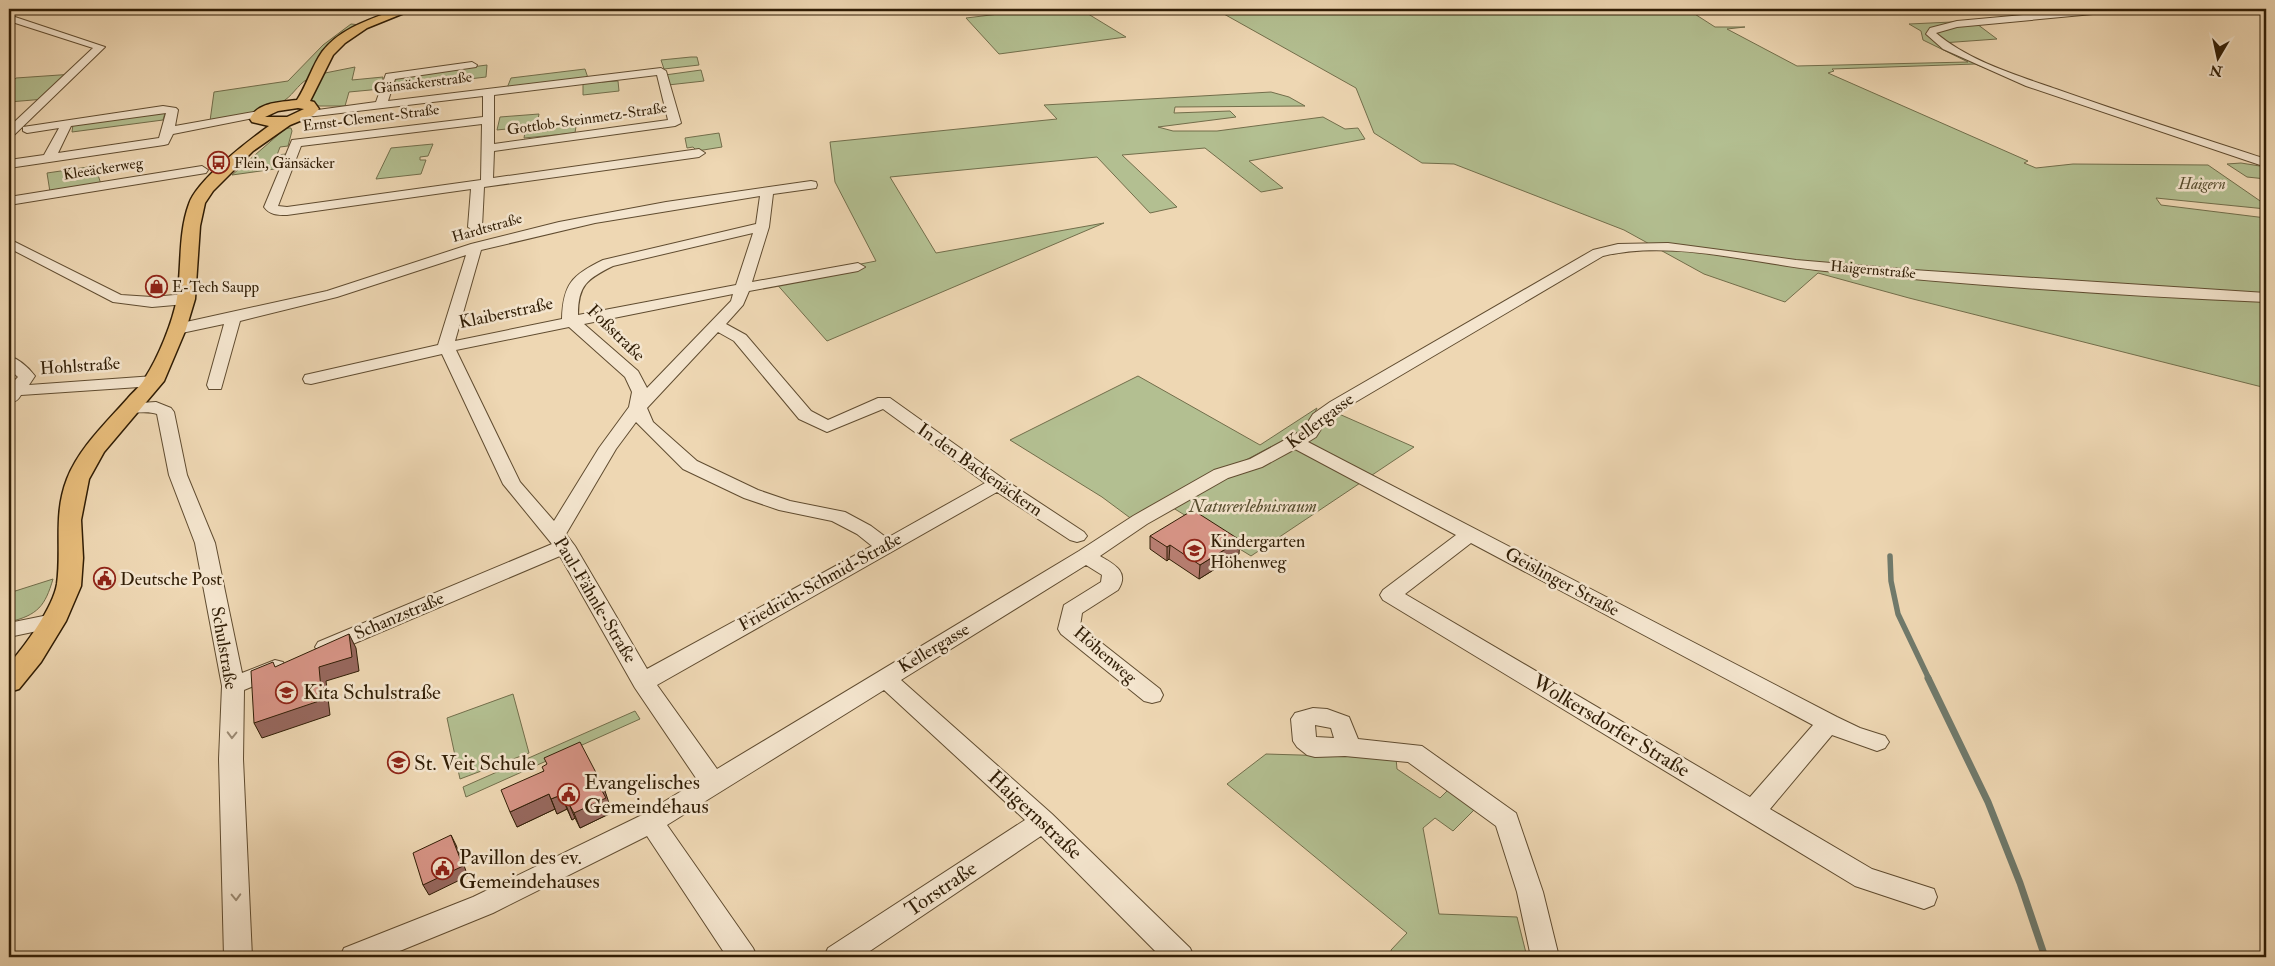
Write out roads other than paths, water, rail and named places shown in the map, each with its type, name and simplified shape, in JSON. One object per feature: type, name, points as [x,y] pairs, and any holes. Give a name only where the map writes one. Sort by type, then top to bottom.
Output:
[{"type":"main road","points":[[248,148],[286,121],[307,109],[312,87],[326,54],[340,40],[363,26],[408,9]]},
{"type":"main road","points":[[260,118],[284,105],[302,92],[317,73]]},
{"type":"main road","points":[[284,105],[307,109]]},
{"type":"main road","points":[[260,118],[286,121]]},
{"type":"main road","points":[[9,682],[32,655],[53,621],[69,586],[71,575],[69,520],[78,479],[95,448],[154,381],[178,329],[186,299],[192,226],[197,203],[248,148],[264,126],[260,118]]},
{"type":"street","points":[[2114,9],[2086,10],[1957,24],[1938,28],[1930,34],[1933,40],[1954,53],[2053,92],[2266,163]]},
{"type":"street","points":[[9,18],[100,47],[9,132]]},
{"type":"street","points":[[381,104],[390,76],[472,65]]},
{"type":"street","name":"Gottlob-Steinmetz-Straße","points":[[488,148],[675,123],[661,71],[489,92]]},
{"type":"street","name":"Gänsäckerstraße","points":[[307,109],[359,107],[489,92],[488,148],[475,227]]},
{"type":"street","points":[[9,164],[164,141],[172,110],[27,129]]},
{"type":"street","points":[[168,131],[223,121],[260,118]]},
{"type":"street","name":"Ernst-Clement-Straße","points":[[482,184],[288,211],[276,211],[271,207],[296,143],[489,120]]},
{"type":"street","points":[[49,158],[67,123]]},
{"type":"street","points":[[482,184],[699,153]]},
{"type":"street","name":"Kleeäckerweg","points":[[9,201],[202,170]]},
{"type":"street","name":"Hardtstraße","points":[[178,329],[332,294],[475,248],[570,223],[672,204],[811,185]]},
{"type":"street","points":[[561,540],[608,448],[638,407],[738,302],[762,227],[767,191]]},
{"type":"street","name":"Foßstraße","points":[[762,227],[608,263],[588,272],[577,283],[570,295],[570,320],[603,347],[632,375],[640,392],[638,407],[645,424],[690,465],[751,494],[786,506],[838,516],[864,530],[885,546]]},
{"type":"street","points":[[9,243],[118,299],[152,302],[186,299]]},
{"type":"street","name":"Haigernstraße","points":[[1496,311],[1598,254],[1614,248],[1632,246],[1671,248],[1796,264],[2056,285],[2266,298]]},
{"type":"street","points":[[446,346],[475,248]]},
{"type":"street","name":"Klaiberstraße","points":[[311,379],[446,346],[570,320],[858,266]]},
{"type":"street","name":"Kellergasse","points":[[354,957],[484,906],[651,822],[1086,556],[1140,520],[1221,474],[1256,463],[1295,442],[1310,432],[1319,418],[1336,406],[1496,311]]},
{"type":"street","points":[[216,385],[233,318]]},
{"type":"street","name":"In den Backenäckern","points":[[716,325],[740,338],[805,415],[827,427],[884,402],[998,484],[1077,536]]},
{"type":"street","name":"Paul-Fähnle-Straße","points":[[446,346],[512,484],[561,540],[643,682],[713,783]]},
{"type":"street","points":[[9,361],[27,376],[12,394]]},
{"type":"street","name":"Hohlstraße","points":[[12,394],[154,381]]},
{"type":"street","name":"Schulstraße","points":[[130,408],[156,407],[165,412],[178,475],[205,543],[233,686],[232,759],[238,957]]},
{"type":"street","name":"Geislinger Straße","points":[[1295,442],[1829,723],[1854,735],[1877,742]]},
{"type":"street","name":"Friedrich-Schmid-Straße","points":[[643,682],[998,484]]},
{"type":"street","name":"Wolkersdorfer Straße","points":[[1470,534],[1390,595],[1864,878],[1924,896]]},
{"type":"street","name":"Schanzstraße","points":[[233,686],[300,658],[561,540]]},
{"type":"street","name":"Höhenweg","points":[[1086,556],[1112,572],[1110,585],[1072,610],[1069,629],[1152,695]]},
{"type":"street","points":[[9,630],[53,621]]},
{"type":"street","name":"Haigernstraße","points":[[885,678],[1043,821],[1180,957]]},
{"type":"street","points":[[1753,810],[1829,723]]},
{"type":"street","points":[[1345,747],[1412,754],[1508,820],[1530,892],[1545,957]]},
{"type":"street","name":"Torstraße","points":[[838,957],[1043,821]]},
{"type":"street","points":[[651,822],[742,957]]},
{"type":"waterway","points":[[1890,556],[1891,581],[1898,614],[1929,679]]},
{"type":"waterway","points":[[1928,678],[1988,802],[2020,883],[2045,957]]},
{"type":"place","name":"Flein, Gänsäcker","points":[[218,163]]},
{"type":"place","name":"E-Tech Saupp","points":[[156,287]]},
{"type":"place","name":"Kindergarten Höhenweg","points":[[1194,551]]},
{"type":"place","name":"Deutsche Post","points":[[104,579]]},
{"type":"place","name":"Kita Schulstraße","points":[[287,692]]},
{"type":"place","name":"St. Veit Schule","points":[[398,763]]},
{"type":"place","name":"Evangelisches Gemeindehaus","points":[[568,794]]},
{"type":"place","name":"Pavillon des ev. Gemeindehauses","points":[[443,869]]},
{"type":"park label","name":"Haigern","points":[[2202,184]]},
{"type":"park label","name":"Naturerlebnisraum","points":[[1253,506]]}]
